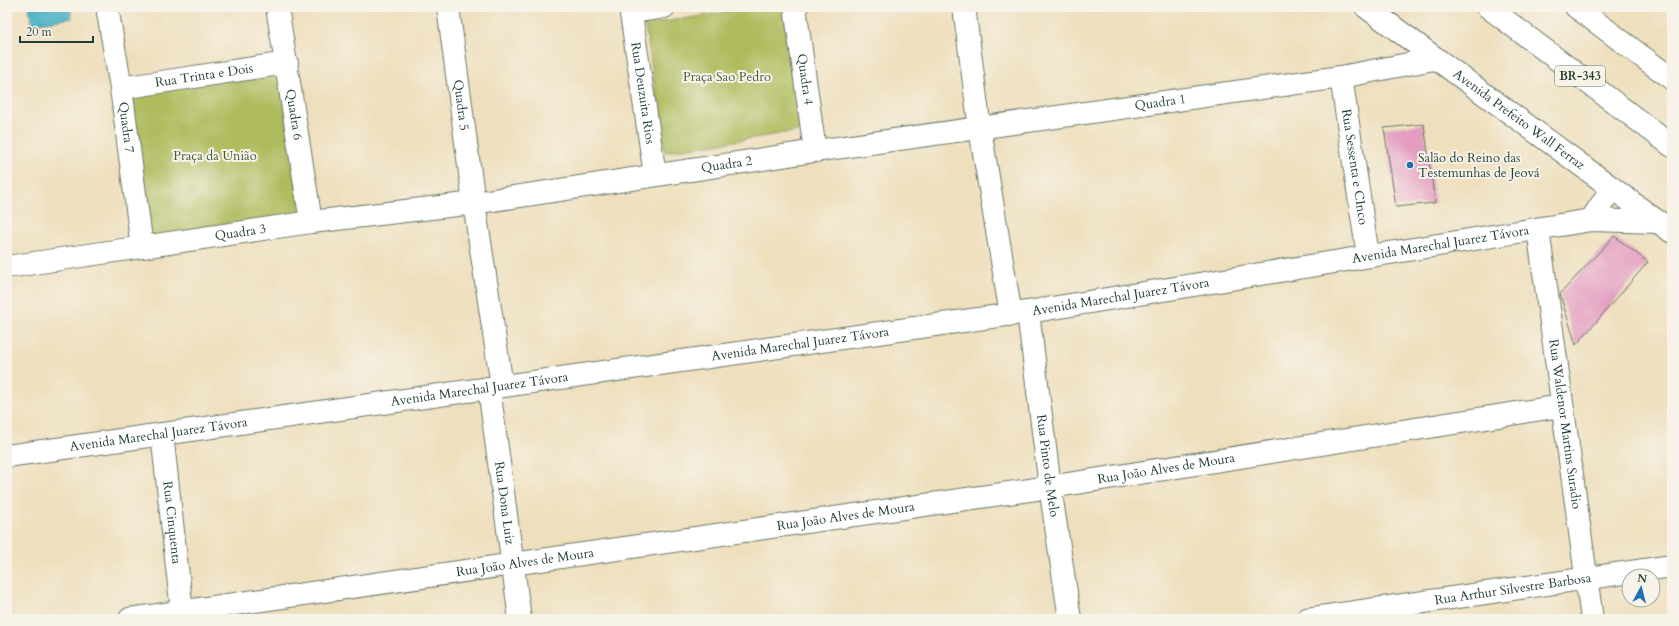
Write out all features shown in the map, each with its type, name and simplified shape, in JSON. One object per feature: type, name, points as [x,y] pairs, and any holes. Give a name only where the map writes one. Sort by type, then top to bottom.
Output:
[{"type":"main road","name":"Quadra 7","points":[[107,7],[121,88],[142,247]]},
{"type":"main road","name":"Quadra 6","points":[[277,7],[311,222]]},
{"type":"main road","name":"Quadra 5","points":[[448,7],[474,203]]},
{"type":"main road","points":[[630,9],[664,7]]},
{"type":"main road","name":"Quadra 4","points":[[795,7],[815,151]]},
{"type":"main road","name":"Rua Pinto de Melo","points":[[964,7],[980,129],[1020,313],[1050,487],[1070,619]]},
{"type":"main road","name":"Avenida Prefeito Wall Ferraz","points":[[1366,7],[1434,59],[1666,227]]},
{"type":"main road","name":"BR-343","points":[[1488,7],[1672,146]]},
{"type":"main road","points":[[1576,7],[1672,79]]},
{"type":"main road","name":"Rua Deuzuita Rios","points":[[630,9],[655,175]]},
{"type":"main road","name":"Quadra 1","points":[[980,129],[1341,77],[1434,59]]},
{"type":"main road","name":"Rua Trinta e Dois","points":[[121,88],[287,63]]},
{"type":"main road","name":"Rua Sessenta e CInco","points":[[1341,77],[1368,256]]},
{"type":"main road","name":"Quadra 2","points":[[474,203],[815,151],[980,129]]},
{"type":"main road","points":[[1591,220],[1612,188]]},
{"type":"main road","name":"Quadra 3","points":[[7,267],[311,222],[474,203]]},
{"type":"main road","name":"Rua Dona Luiz","points":[[474,203],[496,387],[520,619]]},
{"type":"main road","name":"Avenida Marechal Juarez Távora","points":[[8,452],[162,434],[1020,313],[1591,220],[1666,227]]},
{"type":"main road","name":"Rua Waldenor Martins Suradio","points":[[1538,229],[1592,619]]},
{"type":"main road","name":"Rua João Alves de Moura","points":[[130,619],[1050,487],[1562,406]]},
{"type":"main road","name":"Rua Cinquenta","points":[[162,434],[182,611]]},
{"type":"main road","name":"Rua Arthur Silvestre Barbosa","points":[[1307,619],[1422,611],[1586,579],[1672,566]]},
{"type":"green space","name":"Praça Sao Pedro","points":[[759,7],[785,7],[805,130],[665,152],[645,25]]},
{"type":"green space","name":"Praça da União","points":[[279,72],[301,217],[150,240],[131,94]]},
{"type":"water","points":[[29,7],[70,7],[72,18],[32,24]]},
{"type":"building","name":"Salão do Reino das Testemunhas de Jeová","points":[[1424,124],[1435,203],[1396,207],[1384,128]]},
{"type":"building","points":[[1614,236],[1648,262],[1576,345],[1560,294]]},
{"type":"place","name":"Salão do Reino das Testemunhas de Jeová","points":[[1410,165]]}]
